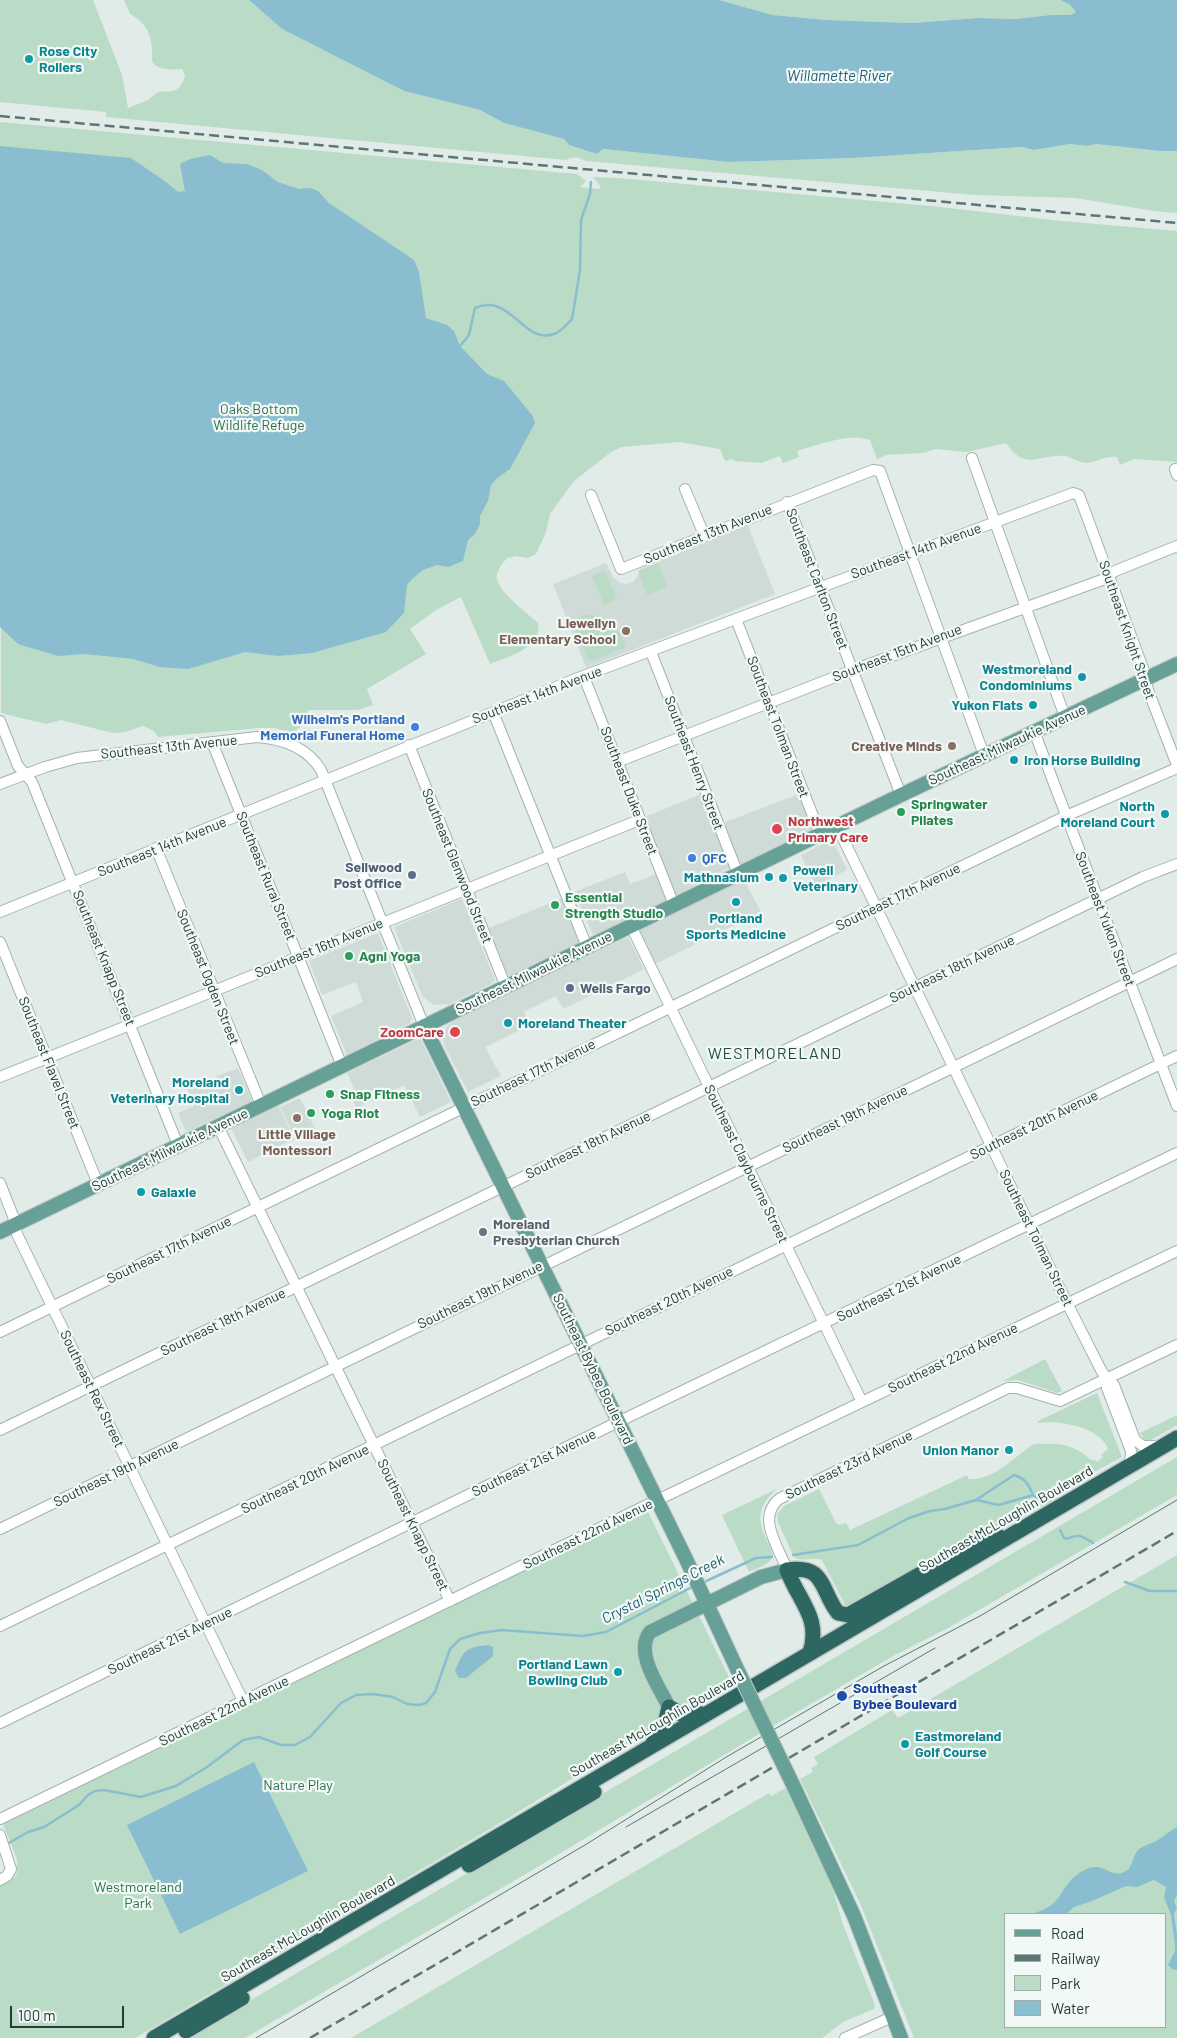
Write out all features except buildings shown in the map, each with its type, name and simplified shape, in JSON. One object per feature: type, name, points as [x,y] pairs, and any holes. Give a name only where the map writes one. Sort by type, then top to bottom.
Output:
[{"type":"highway","name":"Southeast McLoughlin Boulevard","points":[[174,2038],[1170,1448],[1177,1438]]},
{"type":"highway","name":"Southeast McLoughlin Boulevard","points":[[154,2038],[1007,1538],[1052,1517],[1130,1466],[1170,1448]]},
{"type":"highway","points":[[810,1653],[814,1637],[813,1626],[787,1570],[804,1568],[812,1570],[824,1585],[838,1613],[848,1615],[970,1546],[996,1536],[1007,1538]]},
{"type":"highway","points":[[651,1746],[665,1723],[669,1707],[681,1714],[706,1714]]},
{"type":"main road","name":"Southeast Milwaukie Avenue","points":[[0,1232],[820,834],[1177,664]]},
{"type":"main road","name":"Southeast Bybee Boulevard","points":[[424,1026],[699,1585],[738,1671],[796,1788],[854,1916],[901,2038]]},
{"type":"main road","points":[[669,1707],[644,1651],[645,1640],[654,1629],[761,1577],[787,1570]]},
{"type":"street","points":[[972,458],[1065,717]]},
{"type":"street","name":"Southeast 13th Avenue","points":[[591,495],[621,569],[787,502],[873,470],[880,471],[910,553]]},
{"type":"street","points":[[685,489],[704,535]]},
{"type":"street","name":"Southeast 14th Avenue","points":[[0,912],[493,712],[910,553],[1073,493],[1079,494]]},
{"type":"street","name":"Southeast Knight Street","points":[[1079,494],[1146,679],[1148,690],[1177,766]]},
{"type":"street","name":"Southeast Carlton Street","points":[[787,502],[901,795]]},
{"type":"street","name":"Southeast 15th Avenue","points":[[617,762],[940,637],[1102,580],[1115,570],[1177,546]]},
{"type":"street","points":[[910,553],[984,755]]},
{"type":"street","name":"Southeast Tolman Street","points":[[736,619],[820,834]]},
{"type":"street","name":"Southeast Henry Street","points":[[651,652],[738,874]]},
{"type":"street","name":"Southeast Duke Street","points":[[584,677],[674,905]]},
{"type":"street","points":[[493,712],[587,947]]},
{"type":"street","name":"Southeast Knapp Street","points":[[0,720],[18,766],[32,782],[131,1024],[178,1145]]},
{"type":"street","name":"Southeast Yukon Street","points":[[1034,732],[1177,1106]]},
{"type":"street","name":"Southeast 13th Avenue","points":[[0,784],[66,760],[94,755],[257,737],[271,738],[300,748],[317,764],[325,780]]},
{"type":"street","name":"Southeast Rural Street","points":[[212,742],[342,1066]]},
{"type":"street","name":"Southeast Glenwood Street","points":[[409,746],[506,987]]},
{"type":"street","name":"Southeast 17th Avenue","points":[[0,1332],[1066,816],[1177,766]]},
{"type":"street","name":"Southeast Bybee Boulevard","points":[[325,780],[424,1026]]},
{"type":"street","name":"Southeast 16th Avenue","points":[[0,1077],[639,820]]},
{"type":"street","name":"Southeast Tolman Street","points":[[837,826],[1029,1224],[1106,1378],[1107,1388],[1131,1451],[1130,1466]]},
{"type":"street","name":"Southeast Ogden Street","points":[[156,848],[261,1105]]},
{"type":"street","name":"Southeast 18th Avenue","points":[[0,1430],[914,987],[1143,877],[1177,864]]},
{"type":"street","name":"Southeast Claybourne Street","points":[[631,926],[669,1008],[862,1402]]},
{"type":"street","name":"Southeast Flavel Street","points":[[0,942],[98,1184]]},
{"type":"street","name":"Southeast 19th Avenue","points":[[0,1529],[1177,959]]},
{"type":"street","name":"Southeast 20th Avenue","points":[[0,1626],[1177,1056]]},
{"type":"street","name":"Southeast Knapp Street","points":[[218,1126],[450,1601]]},
{"type":"street","name":"Southeast 21st Avenue","points":[[0,1723],[618,1422],[1177,1153]]},
{"type":"street","name":"Southeast Rex Street","points":[[0,1183],[17,1234],[243,1701]]},
{"type":"street","name":"Southeast 22nd Avenue","points":[[0,1819],[657,1500],[1177,1251]]},
{"type":"street","name":"Southeast 23rd Avenue","points":[[787,1570],[768,1521],[769,1511],[779,1499],[1008,1388],[1017,1388],[1060,1401],[1177,1345]]},
{"type":"street","name":"Southeast Tolman Street","points":[[1106,1378],[1114,1385],[1138,1444],[1170,1448]]},
{"type":"street","points":[[0,1880],[9,1874],[11,1865],[3,1843]]},
{"type":"street","points":[[845,2038],[892,2017]]},
{"type":"shaded area","name":"Llewellyn Elementary School","points":[[748,526],[775,594],[586,668],[553,584],[606,563],[613,577],[620,583],[627,584],[633,582],[640,569]]},
{"type":"shaded area","points":[[706,792],[735,865],[671,898],[640,819]]},
{"type":"shaded area","points":[[799,794],[812,826],[811,831],[742,864],[739,862],[723,823]]},
{"type":"shaded area","points":[[832,839],[847,870],[816,886],[801,855]]},
{"type":"shaded area","points":[[625,872],[630,884],[659,873],[669,900],[593,935],[574,892]]},
{"type":"shaded area","points":[[743,878],[761,912],[655,964],[639,929]]},
{"type":"shaded area","points":[[563,898],[579,943],[514,976],[507,974],[489,928]]},
{"type":"shaded area","points":[[462,899],[495,980],[491,984],[449,1004],[435,1005],[422,995],[394,927]]},
{"type":"shaded area","points":[[378,933],[412,1018],[410,1023],[347,1055],[331,1016],[363,1002],[356,982],[322,995],[309,961]]},
{"type":"shaded area","points":[[628,937],[644,969],[563,1009],[556,996],[525,1011],[522,1008],[530,1025],[485,1047],[501,1076],[468,1092],[444,1045],[443,1038],[447,1026],[453,1021],[493,1001]]},
{"type":"shaded area","points":[[420,1038],[451,1102],[420,1117],[404,1085],[356,1108],[351,1097],[357,1094],[347,1073]]},
{"type":"shaded area","points":[[238,1068],[258,1115],[278,1105],[294,1139],[248,1162],[224,1114],[186,1132],[178,1113],[194,1106],[187,1088]]},
{"type":"shaded area","name":"Little Village Montessori","points":[[300,1098],[315,1129],[295,1138],[280,1107]]},
{"type":"green space","points":[[0,0],[93,0],[122,75],[128,108],[148,100],[158,92],[176,90],[181,85],[185,75],[182,69],[163,68],[154,64],[151,40],[147,30],[140,21],[130,14],[124,0],[249,0],[282,29],[404,91],[480,110],[504,123],[564,139],[569,145],[597,154],[603,149],[729,162],[853,158],[1022,147],[1034,150],[1070,144],[1087,146],[1096,144],[1177,151],[1177,213],[1076,198],[975,195],[586,161],[576,158],[566,160],[106,117],[106,112],[0,102]]},
{"type":"green space","points":[[719,0],[1060,0],[1069,4],[1076,12],[1070,15],[1016,19],[977,18],[913,23],[826,20],[773,15]]},
{"type":"green space","name":"Oaks Bottom Wildlife Refuge","points":[[0,122],[577,174],[586,181],[580,187],[599,189],[601,187],[593,177],[931,206],[1062,221],[1177,231],[1177,462],[1134,459],[1120,465],[1117,457],[1087,463],[1065,456],[1027,460],[1013,452],[1006,443],[967,452],[936,449],[923,453],[887,455],[877,459],[870,440],[861,438],[833,441],[797,451],[799,457],[783,463],[780,456],[761,463],[734,461],[733,459],[725,461],[720,449],[679,442],[622,447],[611,452],[574,481],[550,514],[546,532],[536,554],[528,558],[516,556],[507,558],[498,570],[497,579],[503,590],[538,623],[538,632],[535,639],[514,655],[490,664],[461,597],[436,610],[410,629],[426,654],[367,689],[373,705],[357,710],[308,710],[303,725],[294,731],[258,728],[158,737],[154,731],[143,726],[125,732],[113,733],[61,720],[46,724],[1,713]]},
{"type":"green space","points":[[658,563],[667,587],[647,595],[638,571]]},
{"type":"green space","points":[[605,570],[617,599],[604,605],[592,576]]},
{"type":"green space","points":[[586,615],[595,615],[608,619],[620,633],[626,647],[592,661],[587,658],[572,620]]},
{"type":"green space","points":[[1045,1359],[1062,1391],[1057,1393],[1018,1380],[1003,1381]]},
{"type":"green space","points":[[1097,1393],[1122,1457],[1052,1495],[1054,1499],[1049,1503],[975,1534],[849,1607],[845,1605],[822,1560],[797,1559],[794,1557],[778,1522],[777,1514],[784,1506],[819,1489],[836,1523],[839,1525],[846,1523],[850,1530],[965,1476],[968,1476],[968,1479],[985,1477],[1034,1444],[1058,1444],[1070,1447],[1097,1462],[1108,1449],[1104,1441],[1097,1435],[1088,1430],[1067,1424],[1038,1423],[1038,1421]]},
{"type":"green space","points":[[1177,1415],[1177,1425],[1146,1443],[1140,1433]]},
{"type":"green space","points":[[1177,1457],[1177,1495],[948,1628],[895,1655],[754,1737],[524,1875],[245,2038],[186,2038]]},
{"type":"green space","points":[[777,1489],[765,1503],[760,1516],[773,1557],[765,1565],[749,1572],[722,1515]]},
{"type":"green space","name":"Westmoreland Park","points":[[647,1510],[732,1683],[683,1710],[505,1820],[135,2038],[0,2038],[0,1884],[15,1877],[17,1872],[17,1859],[3,1824]]},
{"type":"green space","name":"Eastmoreland Golf Course","points":[[1177,1555],[1177,2038],[914,2038],[860,1903],[800,1779],[813,1772],[811,1768],[818,1764],[814,1757],[892,1710],[898,1718]]},
{"type":"green space","points":[[786,1788],[831,1881],[842,1922],[875,2005],[874,2009],[843,2022],[822,2038],[351,2038],[769,1793],[771,1796]]},
{"type":"water","name":"Willamette River","points":[[249,0],[719,0],[773,15],[826,20],[913,23],[977,18],[1016,19],[1070,15],[1076,12],[1069,4],[1060,0],[1177,0],[1177,151],[1096,144],[1087,146],[1070,144],[1034,150],[1022,147],[853,158],[729,162],[603,149],[597,154],[569,145],[564,139],[504,123],[480,110],[404,91],[282,29]]},
{"type":"water","points":[[0,146],[131,158],[178,192],[185,191],[180,164],[190,159],[210,155],[223,163],[247,164],[262,170],[278,182],[299,189],[311,188],[318,191],[329,203],[414,260],[419,272],[426,318],[447,325],[454,331],[460,346],[487,374],[504,381],[533,416],[535,423],[510,469],[491,485],[488,501],[480,516],[480,524],[475,534],[468,540],[463,561],[448,567],[437,565],[423,570],[412,579],[407,585],[404,613],[386,632],[312,653],[278,656],[245,652],[188,669],[160,667],[133,659],[85,654],[58,656],[18,644],[0,627]]},
{"type":"water","points":[[489,1645],[493,1647],[493,1656],[466,1678],[459,1678],[455,1671],[463,1654],[476,1647]]},
{"type":"water","points":[[254,1762],[308,1871],[180,1934],[127,1825]]},
{"type":"water","points":[[1177,1827],[1177,1895],[1174,1901],[1177,1908],[1174,1914],[1177,1935],[1177,1970],[1172,1969],[1168,1965],[1175,1951],[1175,1946],[1171,1915],[1164,1897],[1166,1887],[1154,1880],[1137,1887],[1126,1886],[1074,1907],[1067,1913],[1034,1913],[1050,1906],[1073,1878],[1081,1872],[1095,1867],[1114,1873],[1124,1872],[1131,1866],[1138,1850],[1158,1840]]},
{"type":"waterway","points":[[460,346],[469,335],[475,308],[487,305],[498,307],[508,312],[534,332],[543,335],[557,333],[572,319],[580,270],[581,220],[590,194],[591,182]]},
{"type":"waterway","name":"Crystal Springs Creek","points":[[976,1500],[1014,1475],[1026,1482],[1033,1495]]},
{"type":"waterway","name":"Crystal Springs Creek","points":[[793,1555],[858,1545],[909,1518],[976,1500],[999,1505],[1033,1495],[1044,1503]]},
{"type":"waterway","name":"Crystal Springs Creek","points":[[1060,1530],[1064,1538],[1068,1539],[1079,1536],[1093,1543]]},
{"type":"waterway","name":"Crystal Springs Creek","points":[[702,1583],[756,1558],[772,1557]]},
{"type":"waterway","name":"Crystal Springs Creek","points":[[1125,1582],[1150,1591],[1177,1591]]},
{"type":"waterway","name":"Crystal Springs Creek","points":[[7,1844],[28,1832],[44,1827],[79,1805],[88,1795],[95,1791],[104,1790],[141,1797],[176,1786],[207,1767],[243,1740],[259,1737],[281,1745],[295,1745],[310,1737],[341,1703],[356,1695],[373,1694],[393,1697],[407,1704],[419,1705],[426,1703],[435,1692],[450,1649],[460,1639],[480,1633],[501,1630],[583,1636],[606,1632],[694,1586]]},
{"type":"tram line","points":[[256,2038],[585,1845],[728,1756],[884,1666],[980,1616],[1177,1500]]},
{"type":"tram line","points":[[626,1827],[935,1648]]},
{"type":"railway","points":[[0,116],[1177,223]]},
{"type":"railway","points":[[310,2038],[1177,1531]]},
{"type":"place","name":"Rose City Rollers","points":[[29,59]]},
{"type":"place","name":"Llewellyn Elementary School","points":[[626,631]]},
{"type":"place","name":"Westmoreland Condominiums","points":[[1082,677]]},
{"type":"place","name":"Yukon Flats","points":[[1033,705]]},
{"type":"place","name":"Wilhelm's Portland Memorial Funeral Home","points":[[415,727]]},
{"type":"place","name":"Creative Minds","points":[[952,746]]},
{"type":"place","name":"Iron Horse Building","points":[[1014,760]]},
{"type":"place","name":"Springwater Pilates","points":[[901,812]]},
{"type":"place","name":"North Moreland Court","points":[[1165,814]]},
{"type":"place","name":"Northwest Primary Care","points":[[777,829]]},
{"type":"place","name":"QFC","points":[[692,858]]},
{"type":"place","name":"Sellwood Post Office","points":[[412,875]]},
{"type":"place","name":"Mathnasium","points":[[769,877]]},
{"type":"place","name":"Powell Veterinary","points":[[783,878]]},
{"type":"place","name":"Portland Sports Medicine","points":[[736,902]]},
{"type":"place","name":"Essential Strength Studio","points":[[555,905]]},
{"type":"place","name":"Agni Yoga","points":[[349,956]]},
{"type":"place","name":"Wells Fargo","points":[[570,988]]},
{"type":"place","name":"Moreland Theater","points":[[508,1023]]},
{"type":"place","name":"ZoomCare","points":[[455,1032]]},
{"type":"place","name":"Moreland Veterinary Hospital","points":[[239,1090]]},
{"type":"place","name":"Snap Fitness","points":[[330,1094]]},
{"type":"place","name":"Yoga Riot","points":[[311,1113]]},
{"type":"place","name":"Little Village Montessori","points":[[297,1118]]},
{"type":"place","name":"Galaxie","points":[[141,1192]]},
{"type":"place","name":"Moreland Presbyterian Church","points":[[483,1232]]},
{"type":"place","name":"Union Manor","points":[[1009,1450]]},
{"type":"place","name":"Portland Lawn Bowling Club","points":[[618,1672]]},
{"type":"place","name":"Southeast Bybee Boulevard","points":[[842,1696]]},
{"type":"place","name":"Eastmoreland Golf Course","points":[[905,1744]]},
{"type":"district","name":"WESTMORELAND","points":[[775,1054]]},
{"type":"park label","name":"Nature Play","points":[[298,1785]]}]
